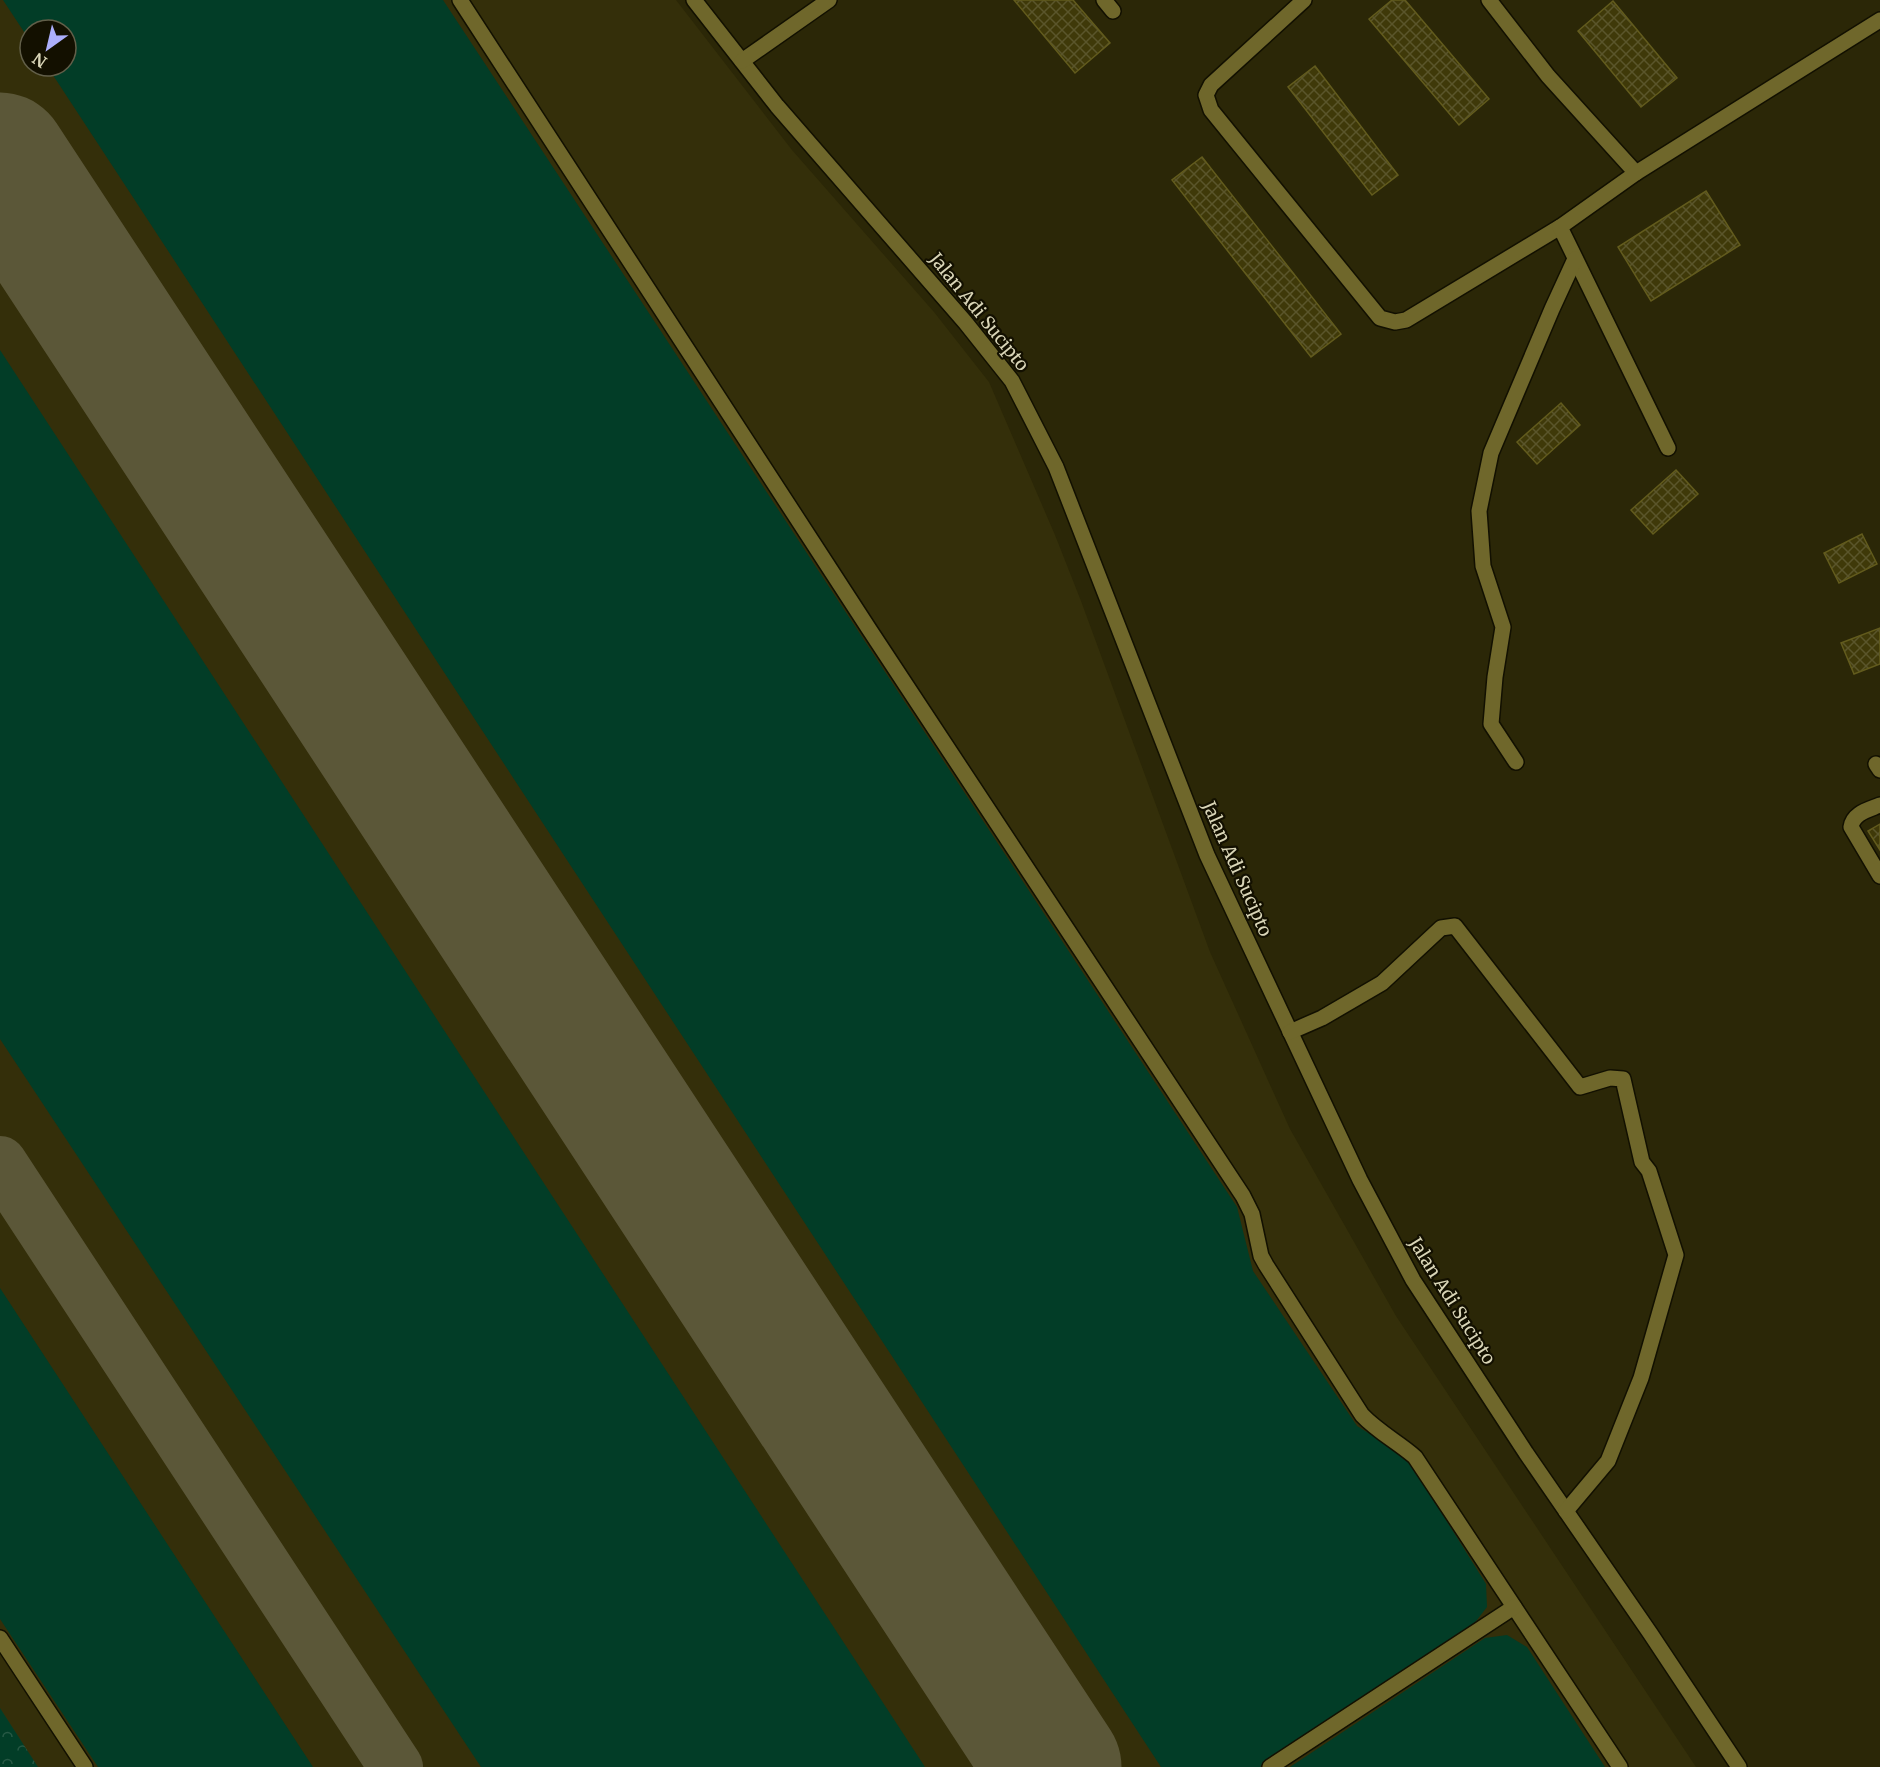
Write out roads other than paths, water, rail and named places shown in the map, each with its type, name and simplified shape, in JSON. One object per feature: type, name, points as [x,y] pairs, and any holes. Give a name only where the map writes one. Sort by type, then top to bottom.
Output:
[{"type":"street","points":[[460,0],[875,639],[1243,1196],[1252,1214],[1261,1256],[1356,1405],[1370,1424],[1406,1448],[1415,1457],[1620,1767]]},
{"type":"street","name":"Jalan Adi Sucipto","points":[[694,0],[777,106],[965,322],[1012,381],[1056,467],[1207,855],[1360,1180],[1413,1280],[1526,1453],[1739,1767]]},
{"type":"street","points":[[742,61],[829,0]]},
{"type":"street","points":[[1304,0],[1211,85],[1206,94],[1210,110],[1380,318],[1395,322],[1407,320],[1560,227],[1636,173],[1880,20]]},
{"type":"street","points":[[1489,0],[1548,76],[1636,173]]},
{"type":"street","points":[[1560,227],[1668,448]]},
{"type":"street","points":[[1516,762],[1491,724],[1495,677],[1503,627],[1483,566],[1479,512],[1491,453],[1575,259]]},
{"type":"street","points":[[1880,805],[1856,815],[1851,827],[1880,876]]},
{"type":"street","points":[[1290,1032],[1322,1018],[1382,983],[1442,928],[1455,926],[1580,1087],[1610,1078],[1623,1079],[1642,1162],[1649,1171],[1676,1255],[1641,1378],[1608,1461],[1566,1511]]},
{"type":"street","points":[[1270,1767],[1514,1607]]},
{"type":"street","points":[[0,1638],[85,1767]]}]
